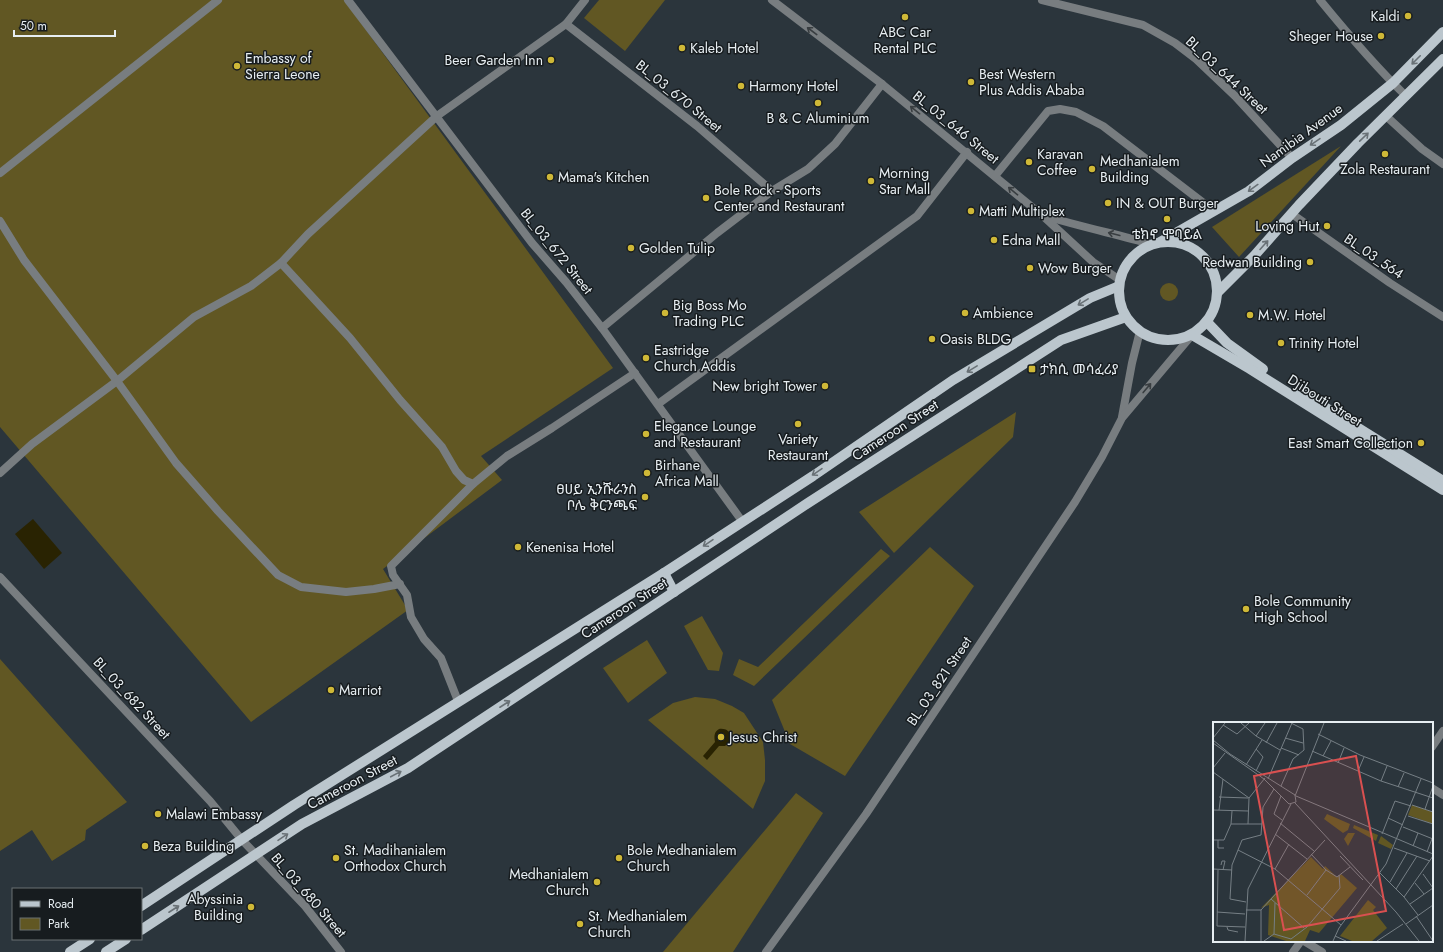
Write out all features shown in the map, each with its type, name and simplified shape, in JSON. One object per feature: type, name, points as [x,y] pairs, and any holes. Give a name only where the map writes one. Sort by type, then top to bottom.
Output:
[{"type":"main road","name":"Namibia Avenue","points":[[1156,243],[1249,191],[1292,158],[1341,125],[1393,83],[1443,32]]},
{"type":"main road","points":[[1218,293],[1353,148],[1443,59]]},
{"type":"main road","points":[[1156,243],[1185,244],[1199,252],[1209,263],[1216,278],[1218,293],[1216,304],[1207,322],[1192,334],[1177,340],[1162,340],[1147,336],[1134,328],[1126,317],[1120,302],[1119,283],[1122,272],[1129,260],[1139,251],[1156,243]]},
{"type":"main road","name":"Cameroon Street","points":[[142,905],[458,701],[664,573],[812,476],[953,380],[1090,298],[1119,283]]},
{"type":"main road","name":"Cameroon Street","points":[[142,929],[302,824],[408,768],[674,592],[1061,340],[1126,317]]},
{"type":"main road","points":[[1207,322],[1227,343],[1262,369],[1443,481]]},
{"type":"main road","name":"Djibouti Street","points":[[1192,334],[1443,490]]},
{"type":"main road","points":[[664,573],[674,592]]},
{"type":"main road","points":[[70,952],[88,940]]},
{"type":"main road","points":[[106,952],[124,940]]},
{"type":"street","points":[[0,173],[218,0]]},
{"type":"street","name":"BL_03_672 Street","points":[[348,0],[532,243],[566,282],[602,328],[742,521]]},
{"type":"street","points":[[0,473],[32,444],[117,381],[194,317],[251,286],[281,263],[308,234],[437,116],[566,24],[585,0]]},
{"type":"street","name":"BL_03_646 Street","points":[[772,0],[882,84],[967,152],[1119,283]]},
{"type":"street","name":"BL_03_644 Street","points":[[1042,0],[1143,25],[1175,43],[1196,59],[1235,96],[1292,158]]},
{"type":"street","points":[[1320,0],[1349,36],[1406,96]]},
{"type":"street","name":"BL_03_670 Street","points":[[566,24],[697,126],[772,191]]},
{"type":"street","points":[[602,328],[670,270],[772,191],[808,170],[835,144],[882,84]]},
{"type":"street","points":[[995,176],[1048,111],[1060,109],[1076,112],[1103,126],[1214,210]]},
{"type":"street","points":[[1386,116],[1422,150],[1443,164]]},
{"type":"street","points":[[658,404],[917,216],[967,152]]},
{"type":"street","name":"BL_03_564","points":[[1292,214],[1390,283],[1443,317]]},
{"type":"street","points":[[1043,216],[1156,243]]},
{"type":"street","points":[[0,221],[24,260],[117,381],[176,463],[278,576],[301,587],[346,592],[400,584]]},
{"type":"street","points":[[281,263],[350,338],[400,400],[442,447],[456,471],[464,480],[473,484]]},
{"type":"street","points":[[1122,418],[1132,363],[1140,331]]},
{"type":"street","points":[[1122,418],[1192,334]]},
{"type":"street","points":[[458,701],[441,658],[424,639],[412,617],[406,594],[393,575],[391,566],[473,484],[507,456],[635,374]]},
{"type":"street","name":"BL_03_821 Street","points":[[766,952],[866,814],[1075,502],[1102,457],[1122,418]]},
{"type":"street","name":"BL_03_682 Street","points":[[0,577],[210,801],[242,840],[257,855]]},
{"type":"street","points":[[1433,746],[1443,731]]},
{"type":"street","points":[[1433,789],[1443,795]]},
{"type":"street","name":"BL_03_680 Street","points":[[257,855],[305,906],[341,952]]},
{"type":"street","points":[[1293,952],[1299,942]]},
{"type":"street","points":[[1306,942],[1322,952]]},
{"type":"green space","points":[[0,0],[344,0],[613,368],[481,456],[502,480],[383,569],[408,610],[251,722],[0,427]]},
{"type":"green space","points":[[599,0],[665,0],[625,51],[584,18]]},
{"type":"green space","points":[[1341,146],[1239,257],[1212,227]]},
{"type":"green space","points":[[1165,283],[1173,283],[1178,288],[1176,299],[1173,301],[1165,301],[1160,296],[1160,288]]},
{"type":"green space","points":[[1016,412],[1013,437],[894,553],[859,512]]},
{"type":"green space","points":[[930,547],[974,586],[845,776],[790,744],[772,700]]},
{"type":"green space","points":[[881,549],[890,556],[754,686],[733,675],[739,659],[758,667]]},
{"type":"green space","points":[[702,616],[723,653],[719,671],[708,670],[684,626]]},
{"type":"green space","points":[[647,640],[667,673],[628,703],[603,668]]},
{"type":"green space","points":[[0,659],[127,802],[86,830],[85,840],[52,861],[32,830],[0,851]]},
{"type":"green space","points":[[695,697],[715,699],[744,713],[763,742],[765,781],[753,809],[648,720],[673,703]]},
{"type":"green space","points":[[796,793],[823,813],[733,952],[663,952]]},
{"type":"shaded area","points":[[33,519],[62,553],[44,569],[15,534]]},
{"type":"shaded area","points":[[719,729],[729,732],[731,737],[730,741],[725,746],[719,746],[707,760],[703,756],[715,742],[715,734]]},
{"type":"place","name":"Kaldi","points":[[1408,16]]},
{"type":"place","name":"ABC Car Rental PLC","points":[[905,17]]},
{"type":"place","name":"Sheger House","points":[[1381,36]]},
{"type":"place","name":"Kaleb Hotel","points":[[682,48]]},
{"type":"place","name":"Beer Garden Inn","points":[[551,60]]},
{"type":"place","name":"Embassy of Sierra Leone","points":[[237,66]]},
{"type":"place","name":"Best Western Plus Addis Ababa","points":[[971,82]]},
{"type":"place","name":"Harmony Hotel","points":[[741,86]]},
{"type":"place","name":"B & C Aluminium","points":[[818,103]]},
{"type":"place","name":"Zola Restaurant","points":[[1385,154]]},
{"type":"place","name":"Karavan Coffee","points":[[1029,162]]},
{"type":"place","name":"Medhanialem Building","points":[[1092,169]]},
{"type":"place","name":"Mama's Kitchen","points":[[550,177]]},
{"type":"place","name":"Morning Star Mall","points":[[871,181]]},
{"type":"place","name":"Bole Rock - Sports Center and Restaurant","points":[[706,198]]},
{"type":"place","name":"IN & OUT Burger","points":[[1108,203]]},
{"type":"place","name":"Matti Multiplex","points":[[971,211]]},
{"type":"place","name":"ቴክኖ ሞባይል","points":[[1167,219]]},
{"type":"place","name":"Loving Hut","points":[[1327,226]]},
{"type":"place","name":"Edna Mall","points":[[994,240]]},
{"type":"place","name":"Golden Tulip","points":[[631,248]]},
{"type":"place","name":"Redwan Building","points":[[1310,262]]},
{"type":"place","name":"Wow Burger","points":[[1030,268]]},
{"type":"place","name":"Big Boss Mo Trading PLC","points":[[665,313]]},
{"type":"place","name":"Ambience","points":[[965,313]]},
{"type":"place","name":"M.W. Hotel","points":[[1250,315]]},
{"type":"place","name":"Oasis BLDG","points":[[932,339]]},
{"type":"place","name":"Trinity Hotel","points":[[1281,343]]},
{"type":"place","name":"Eastridge Church Addis","points":[[646,358]]},
{"type":"place","name":"ታክሲ መሳፈሪያ","points":[[1032,369]]},
{"type":"place","name":"New bright Tower","points":[[825,386]]},
{"type":"place","name":"Variety Restaurant","points":[[798,424]]},
{"type":"place","name":"Elegance Lounge and Restaurant","points":[[646,434]]},
{"type":"place","name":"East Smart Collection","points":[[1421,443]]},
{"type":"place","name":"Birhane Africa Mall","points":[[647,473]]},
{"type":"place","name":"ፀሀይ ኢንሹራንስ ቦሌ ቅርንጫፍ","points":[[645,497]]},
{"type":"place","name":"Kenenisa Hotel","points":[[518,547]]},
{"type":"place","name":"Bole Community High School","points":[[1246,609]]},
{"type":"place","name":"Marriot","points":[[331,690]]},
{"type":"place","name":"Jesus Christ","points":[[721,737]]},
{"type":"place","name":"Malawi Embassy","points":[[158,814]]},
{"type":"place","name":"Beza Building","points":[[145,846]]},
{"type":"place","name":"St. Madihanialem Orthodox Church","points":[[336,858]]},
{"type":"place","name":"Bole Medhanialem Church","points":[[619,858]]},
{"type":"place","name":"Medhanialem Church","points":[[597,882]]},
{"type":"place","name":"Abyssinia Building","points":[[251,907]]},
{"type":"place","name":"St. Medhanialem Church","points":[[580,924]]}]
